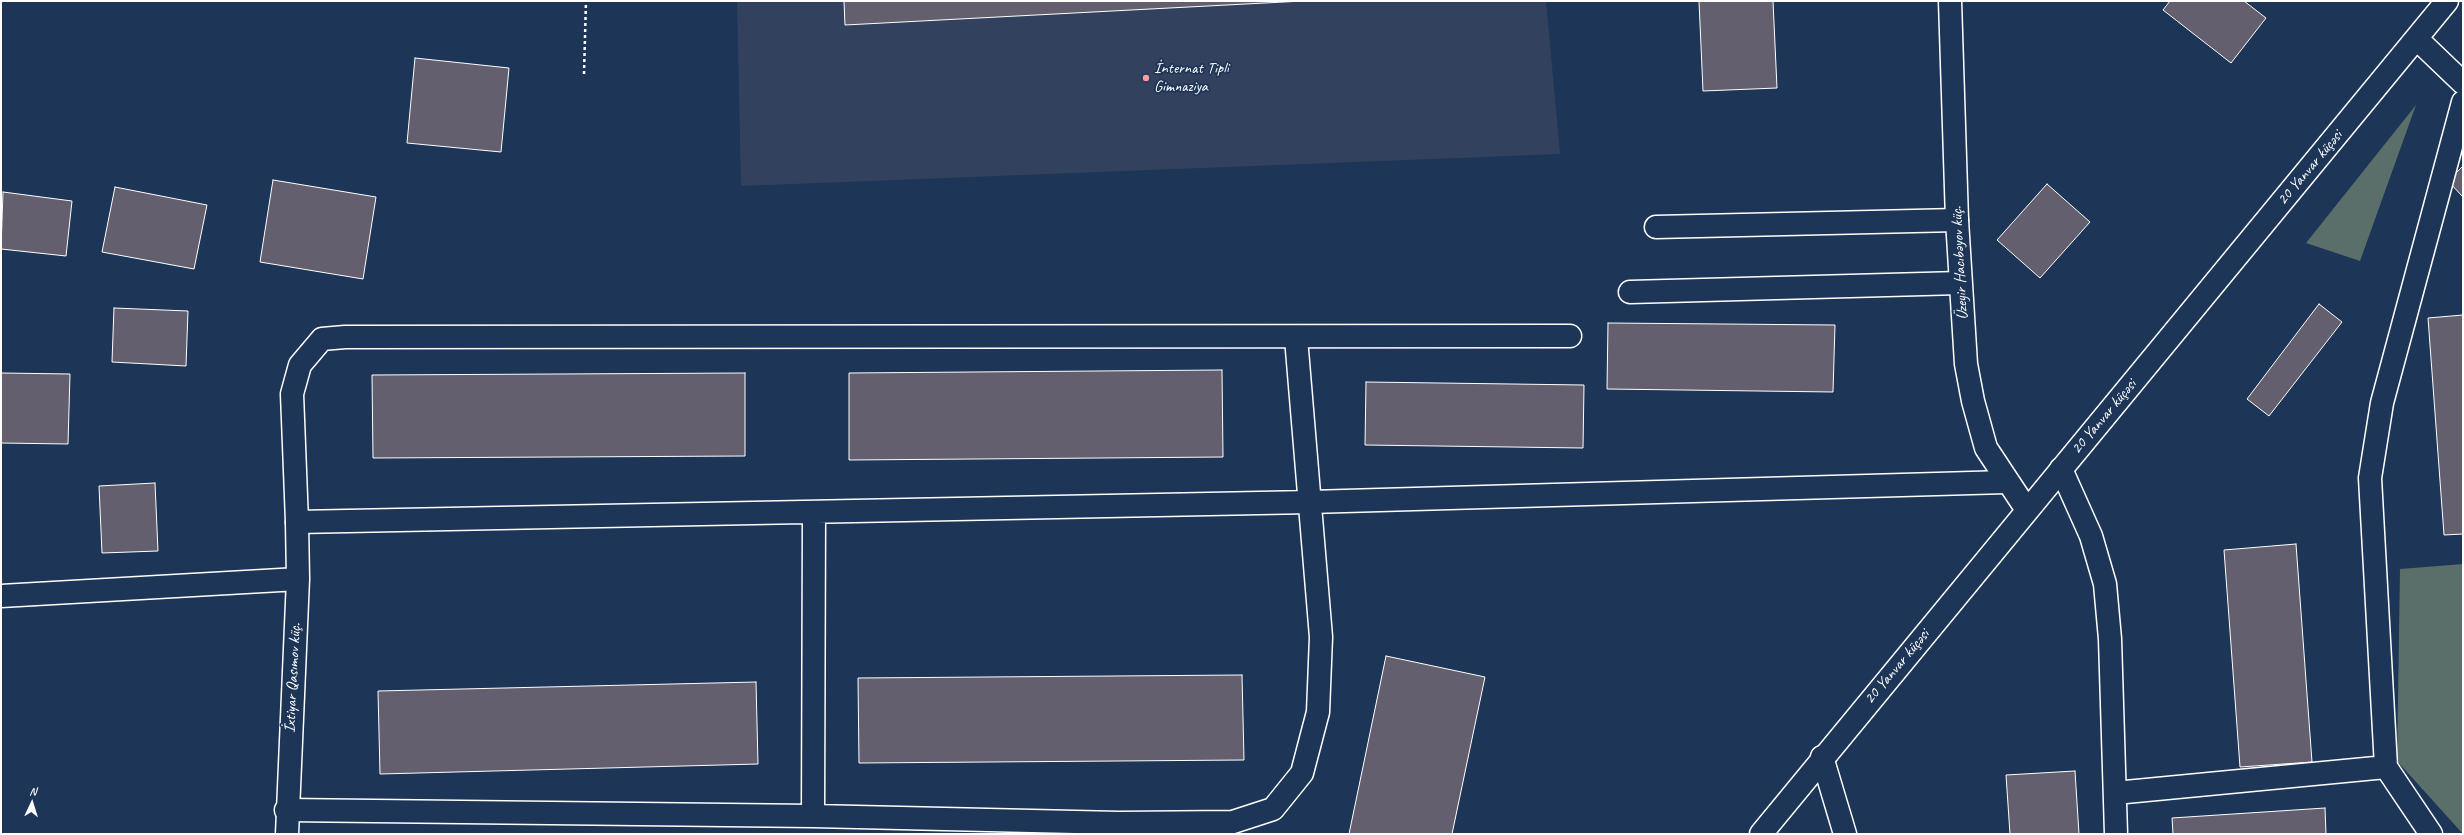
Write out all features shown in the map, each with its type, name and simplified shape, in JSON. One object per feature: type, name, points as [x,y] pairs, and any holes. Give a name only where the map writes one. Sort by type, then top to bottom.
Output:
[{"type":"street","name":"Üzeyir Hacıbəyov küç.","points":[[1950,1],[1957,220],[1966,364],[1973,401],[1986,448],[2006,482],[2027,510]]},
{"type":"street","name":"20 Yanvar küçəsi","points":[[1761,834],[1822,758],[2447,1]]},
{"type":"street","points":[[2417,39],[2463,83]]},
{"type":"street","points":[[2431,834],[2386,767],[2370,478],[2384,395],[2463,102]]},
{"type":"street","points":[[1656,226],[1957,220]]},
{"type":"street","points":[[1630,292],[1960,283]]},
{"type":"street","name":"İxtiyar Qasımov küç.","points":[[287,834],[286,810],[298,579],[292,394],[300,365],[322,339],[345,337],[1296,338],[1570,336]]},
{"type":"street","points":[[286,810],[813,816],[876,826],[1011,827],[1119,823],[1233,822],[1273,808],[1302,773],[1318,712],[1321,637],[1296,338]]},
{"type":"street","points":[[2061,469],[2091,536],[2105,584],[2110,639],[2116,834]]},
{"type":"street","points":[[297,522],[1310,502],[2006,482]]},
{"type":"street","points":[[813,816],[814,512]]},
{"type":"street","points":[[1,596],[298,579]]},
{"type":"street","points":[[1822,758],[1845,834]]},
{"type":"street","points":[[2115,793],[2386,767]]},
{"type":"path","points":[[584,74],[586,1]]},
{"type":"shaded area","name":"İnternat Tipli Gimnaziya","points":[[737,1],[1546,1],[1560,154],[741,186]]},
{"type":"green space","points":[[2416,105],[2360,261],[2306,243]]},
{"type":"green space","points":[[2463,564],[2463,834],[2397,761],[2400,569]]},
{"type":"building","points":[[844,1],[1303,1],[845,25]]},
{"type":"building","points":[[1699,1],[1773,1],[1777,88],[1703,91]]},
{"type":"building","points":[[2170,1],[2244,1],[2266,18],[2231,63],[2163,10]]},
{"type":"building","points":[[415,58],[509,68],[501,152],[407,143]]},
{"type":"building","points":[[2463,166],[2463,197],[2448,181]]},
{"type":"building","points":[[273,180],[376,197],[363,279],[260,262]]},
{"type":"building","points":[[2047,184],[2090,222],[2040,278],[1997,240]]},
{"type":"building","points":[[115,187],[207,205],[194,269],[102,252]]},
{"type":"building","points":[[3,192],[72,201],[66,256],[1,249]]},
{"type":"building","points":[[2319,304],[2342,322],[2269,416],[2247,399]]},
{"type":"building","points":[[114,308],[188,311],[186,366],[112,362]]},
{"type":"building","points":[[2463,315],[2463,534],[2444,535],[2428,318]]},
{"type":"building","points":[[1608,323],[1835,325],[1833,392],[1607,389]]},
{"type":"building","points":[[1222,370],[1223,457],[849,460],[849,373]]},
{"type":"building","points":[[1,373],[70,374],[68,444],[1,443]]},
{"type":"building","points":[[745,373],[745,456],[373,458],[372,375]]},
{"type":"building","points":[[1366,382],[1584,385],[1583,448],[1365,445]]},
{"type":"building","points":[[155,483],[158,551],[102,553],[99,486]]},
{"type":"building","points":[[2296,544],[2312,762],[2240,767],[2224,550]]},
{"type":"building","points":[[1386,656],[1485,677],[1452,834],[1349,834]]},
{"type":"building","points":[[1242,675],[1244,760],[859,763],[858,678]]},
{"type":"building","points":[[756,682],[758,764],[380,774],[378,691]]},
{"type":"building","points":[[2075,771],[2079,834],[2010,834],[2006,775]]},
{"type":"building","points":[[2325,808],[2326,834],[2173,834],[2172,818]]},
{"type":"place","name":"İnternat Tipli Gimnaziya","points":[[1146,78]]}]
